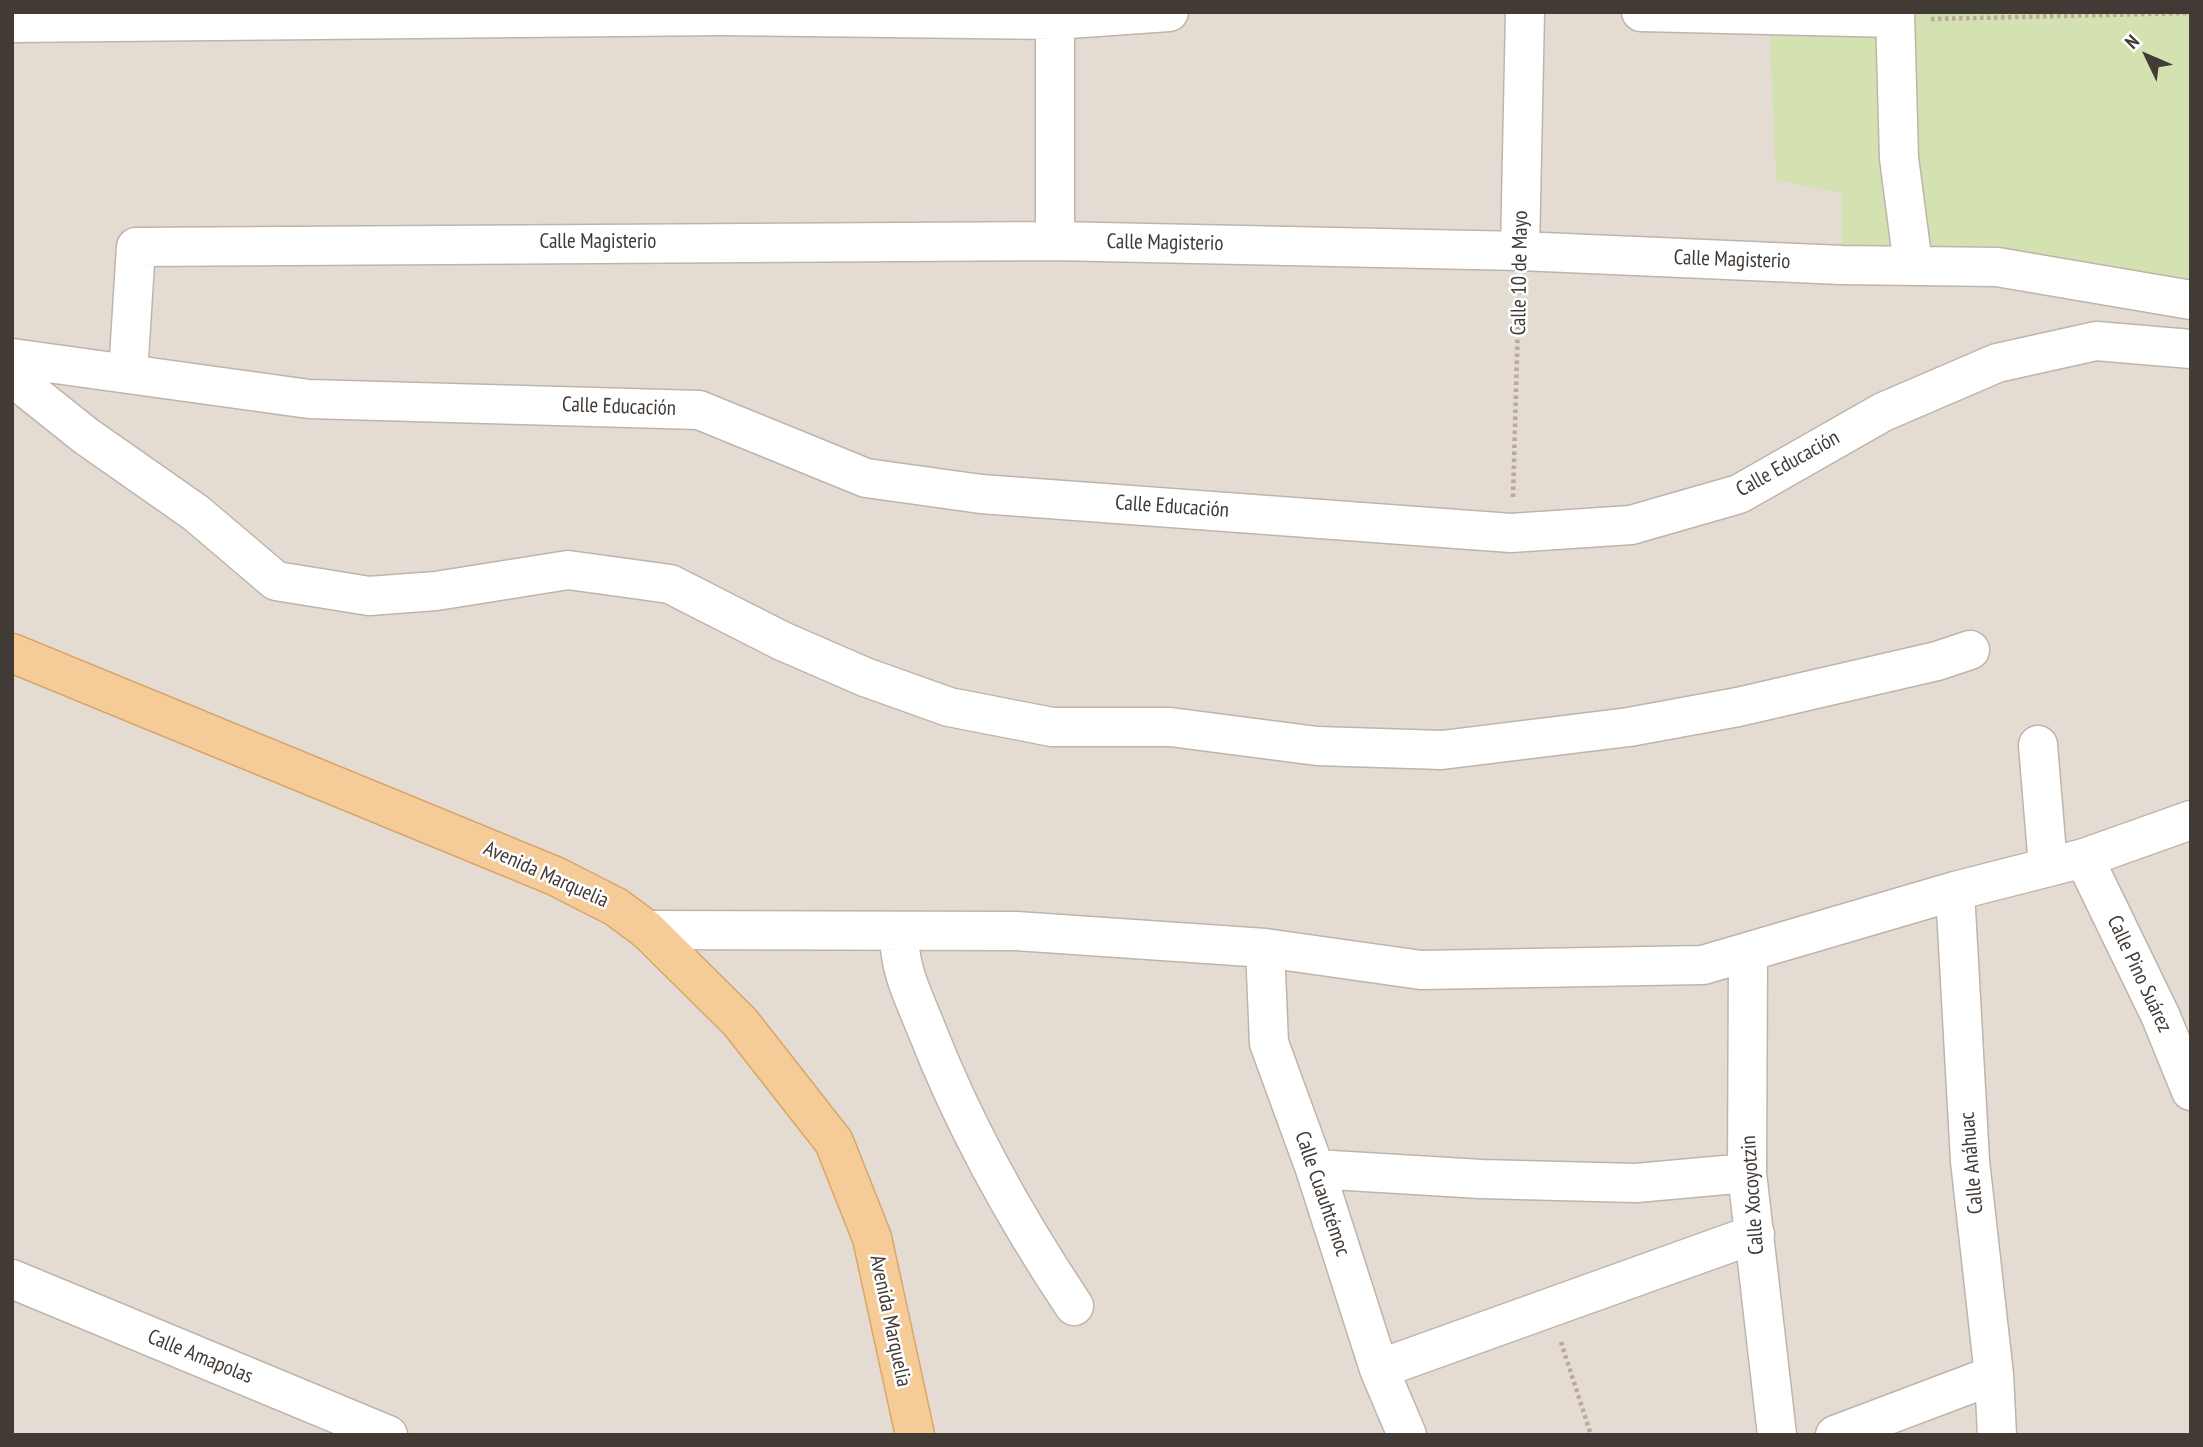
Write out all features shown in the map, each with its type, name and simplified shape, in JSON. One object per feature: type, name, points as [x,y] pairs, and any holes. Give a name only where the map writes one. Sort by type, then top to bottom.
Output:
[{"type":"main road","name":"Avenida Marquelia","points":[[12,653],[555,876],[616,906],[647,930],[740,1021],[834,1142],[872,1238],[915,1435]]},
{"type":"street","points":[[12,23],[721,16],[1055,20],[1169,12]]},
{"type":"street","name":"Calle 10 de Mayo","points":[[1520,251],[1525,12]]},
{"type":"street","points":[[1641,12],[1895,15],[1899,158],[1913,265]]},
{"type":"street","points":[[1055,20],[1055,241]]},
{"type":"street","name":"Calle Magisterio","points":[[128,374],[136,247],[1055,241],[1520,251],[1842,265],[1997,267],[2191,300]]},
{"type":"street","name":"Calle Educación","points":[[12,358],[309,399],[699,410],[866,478],[981,494],[1511,533],[1631,525],[1739,494],[1883,412],[1997,363],[2096,341],[2191,349]]},
{"type":"street","points":[[12,377],[86,436],[196,513],[276,581],[369,596],[436,591],[568,570],[670,584],[782,641],[865,677],[949,707],[1052,727],[1170,727],[1317,747],[1442,750],[1629,727],[1738,707],[1937,661],[1970,650]]},
{"type":"street","points":[[2038,745],[2066,862]]},
{"type":"street","points":[[647,930],[1016,930],[1265,948],[1421,970],[1703,965],[1748,954],[1821,929],[2066,862],[2191,820]]},
{"type":"street","name":"Calle Pino Suárez","points":[[2066,862],[2161,1017],[2191,1091]]},
{"type":"street","name":"Calle Anáhuac","points":[[1955,891],[1970,1161],[1994,1375],[1997,1435]]},
{"type":"street","points":[[899,931],[899,960],[948,1085],[1028,1238],[1074,1306]]},
{"type":"street","name":"Calle Cuauhtémoc","points":[[1265,948],[1269,1044],[1315,1169],[1379,1369],[1407,1435]]},
{"type":"street","name":"Calle Xocoyotzin","points":[[1748,954],[1747,1173],[1777,1435]]},
{"type":"street","points":[[1315,1169],[1481,1179],[1636,1183],[1747,1173]]},
{"type":"street","points":[[1379,1369],[1755,1234]]},
{"type":"street","name":"Calle Amapolas","points":[[12,1279],[388,1435]]},
{"type":"street","points":[[1835,1435],[1994,1375]]},
{"type":"path","points":[[1895,15],[1970,20],[2191,13]]},
{"type":"path","name":"Calle 10 de Mayo","points":[[1511,533],[1520,251]]},
{"type":"path","points":[[1551,1309],[1591,1435]]},
{"type":"shaded area","points":[[12,12],[2191,12],[2191,1435],[12,1435]]},
{"type":"green space","points":[[1641,12],[2191,12],[2191,300],[1842,265],[1841,193],[1776,180],[1769,17]]}]
